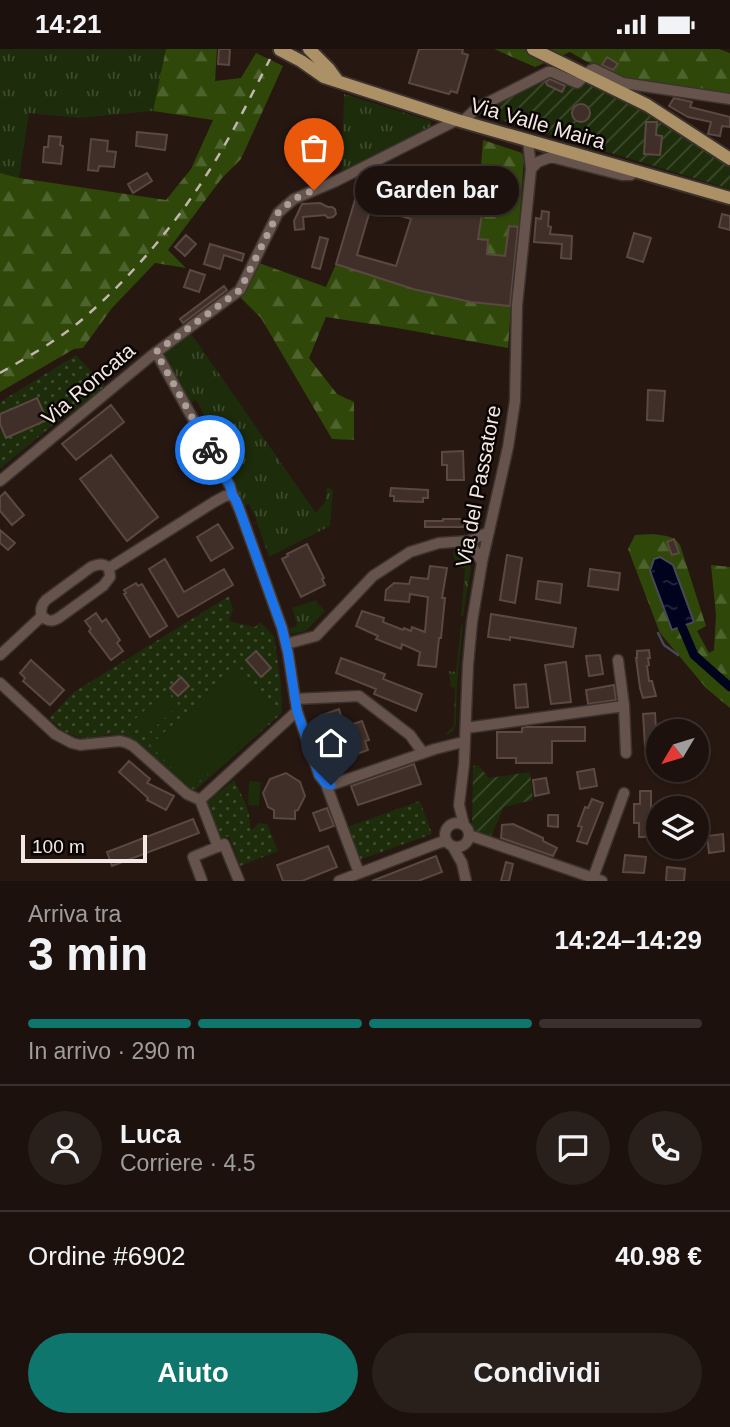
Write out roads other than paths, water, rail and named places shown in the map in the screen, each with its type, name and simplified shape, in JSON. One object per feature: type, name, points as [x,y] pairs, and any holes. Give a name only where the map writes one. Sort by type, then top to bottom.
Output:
[{"type":"main road","name":"Via Valle Maira","points":[[309,49],[337,80]]},
{"type":"main road","points":[[533,49],[647,105],[730,159]]},
{"type":"main road","name":"Via Valle Maira","points":[[281,50],[324,77],[528,141],[730,198]]},
{"type":"street","points":[[586,75],[594,69],[623,83],[730,99]]},
{"type":"street","name":"Via Roncata","points":[[0,481],[156,352],[240,290],[278,213],[294,199],[460,120],[477,108],[548,72],[577,83],[586,75]]},
{"type":"street","name":"Via del Passatore","points":[[464,825],[459,805],[470,645],[482,562],[508,447],[515,401],[517,305],[531,169],[528,141]]},
{"type":"street","points":[[531,169],[538,162],[551,157],[622,175],[631,175],[635,170]]},
{"type":"street","points":[[156,352],[236,500],[286,644],[297,711],[319,775],[326,784],[359,873]]},
{"type":"street","points":[[109,568],[214,502],[232,495]]},
{"type":"street","points":[[286,644],[316,636],[373,576],[410,552],[439,543],[469,541],[489,532]]},
{"type":"street","points":[[469,541],[482,562]]},
{"type":"street","points":[[99,564],[109,568],[110,577],[103,586],[60,617],[49,621],[42,616],[40,612],[43,603],[91,567],[99,564]]},
{"type":"street","points":[[0,655],[42,616]]},
{"type":"street","points":[[618,660],[626,753]]},
{"type":"street","points":[[0,683],[55,734],[64,739],[80,745],[120,741],[133,746],[187,795],[200,800],[218,846]]},
{"type":"street","points":[[295,699],[359,696],[410,735],[424,753]]},
{"type":"street","points":[[466,728],[624,706]]},
{"type":"street","points":[[200,800],[297,711]]},
{"type":"street","points":[[326,784],[335,784],[424,753],[465,743]]},
{"type":"street","points":[[467,839],[597,879],[624,793]]},
{"type":"street","name":"Via del Passatore","points":[[452,824],[459,805]]},
{"type":"street","points":[[462,863],[467,828],[456,823],[448,827],[445,834],[462,863],[466,881]]},
{"type":"street","points":[[339,881],[436,844],[460,847],[467,839]]},
{"type":"street","points":[[202,881],[192,857],[224,844],[239,881]]},
{"type":"water","points":[[660,557],[673,565],[694,622],[672,630],[650,571],[654,559]]},
{"type":"waterway","points":[[682,627],[694,655],[730,687]]},
{"type":"waterway","points":[[658,633],[664,645],[678,655]]},
{"type":"railway","points":[[0,373],[75,325],[103,301],[152,248],[209,171],[270,59]]},
{"type":"place","name":"Garden bar","points":[[314,190]]}]
